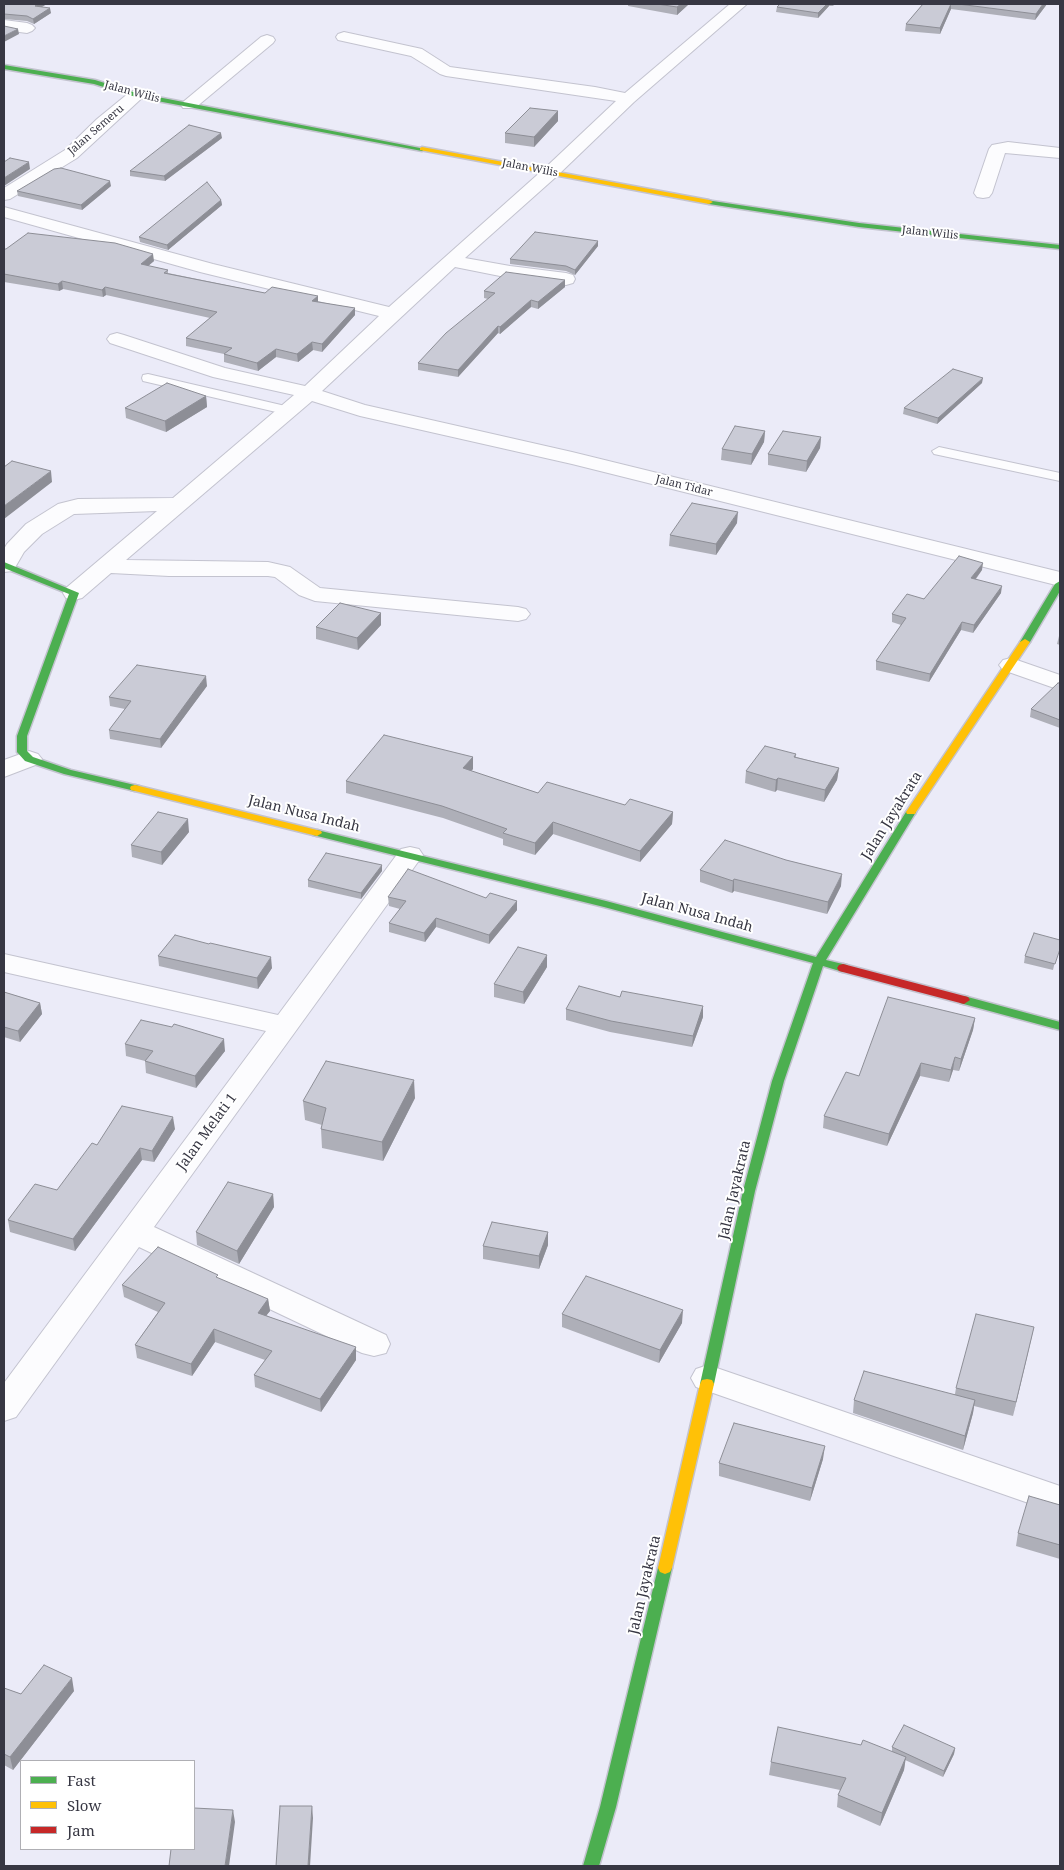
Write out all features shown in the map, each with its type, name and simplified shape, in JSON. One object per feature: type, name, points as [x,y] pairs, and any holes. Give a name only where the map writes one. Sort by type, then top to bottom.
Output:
[{"type":"street","points":[[4,769],[29,759],[22,752],[22,736],[74,593],[309,393],[628,99],[739,4]]},
{"type":"street","points":[[4,25],[27,28]]},
{"type":"street","points":[[344,37],[416,52],[446,71],[595,92],[628,99]]},
{"type":"street","points":[[189,105],[267,40]]},
{"type":"street","name":"Jalan Wilis","points":[[4,67],[95,82],[136,95],[697,200],[849,223],[1060,247]]},
{"type":"street","name":"Jalan Semeru","points":[[4,195],[71,154],[136,95]]},
{"type":"street","points":[[983,193],[998,149],[1008,147],[1060,153]]},
{"type":"street","points":[[4,212],[207,268],[393,314]]},
{"type":"street","points":[[452,261],[510,272],[566,279]]},
{"type":"street","name":"Jalan Tidar","points":[[117,339],[220,373],[309,393],[360,410],[572,458],[1060,579]]},
{"type":"street","points":[[74,593],[4,565],[14,549],[34,529],[66,509],[86,505],[180,504]]},
{"type":"street","points":[[107,566],[169,569],[268,569],[282,572],[315,594],[518,614]]},
{"type":"street","name":"Jalan Jayakrata","points":[[591,1866],[610,1798],[708,1378],[749,1191],[778,1080],[819,962],[923,792],[1011,665],[1060,584]]},
{"type":"street","points":[[1011,665],[1060,683]]},
{"type":"street","name":"Jalan Nusa Indah","points":[[29,759],[68,772],[606,904],[1060,1026]]},
{"type":"street","name":"Jalan Melati 1","points":[[4,1408],[410,855]]},
{"type":"street","points":[[4,963],[284,1026]]},
{"type":"street","points":[[134,1231],[374,1344]]},
{"type":"street","points":[[708,1378],[1060,1500]]},
{"type":"lane","points":[[148,378],[288,411]]},
{"type":"lane","points":[[939,451],[1060,477]]},
{"type":"building","points":[[4,4],[38,4],[35,6],[50,8],[33,19],[27,16],[4,14]]},
{"type":"building","points":[[657,4],[681,4],[677,7]]},
{"type":"building","points":[[780,4],[827,4],[818,13],[777,7]]},
{"type":"building","points":[[923,4],[951,4],[940,28],[906,24]]},
{"type":"building","points":[[958,4],[1043,4],[1036,14]]},
{"type":"building","points":[[4,26],[18,29],[4,36]]},
{"type":"building","points":[[530,108],[558,111],[534,137],[505,133]]},
{"type":"building","points":[[189,125],[221,133],[164,176],[130,171]]},
{"type":"building","points":[[10,158],[29,162],[4,178],[4,162]]},
{"type":"building","points":[[61,168],[110,181],[81,205],[17,191],[54,169]]},
{"type":"building","points":[[207,182],[221,200],[167,245],[139,237]]},
{"type":"building","points":[[535,232],[598,241],[575,270],[566,266],[510,259]]},
{"type":"building","points":[[28,233],[115,243],[153,254],[141,264],[168,270],[164,273],[265,293],[272,287],[318,296],[312,301],[355,308],[322,344],[312,342],[297,354],[276,349],[257,363],[224,354],[232,348],[186,338],[217,312],[105,287],[102,290],[62,281],[58,284],[4,274],[4,249]]},
{"type":"building","points":[[506,272],[565,280],[538,302],[531,300],[500,327],[498,326],[458,370],[418,363],[446,333],[495,293],[484,291]]},
{"type":"building","points":[[953,369],[983,378],[938,418],[904,408]]},
{"type":"building","points":[[167,383],[206,396],[165,421],[125,408]]},
{"type":"building","points":[[735,426],[765,431],[752,454],[722,449]]},
{"type":"building","points":[[783,431],[821,437],[807,461],[768,454]]},
{"type":"building","points":[[12,461],[51,471],[4,506],[4,467]]},
{"type":"building","points":[[692,503],[738,512],[716,544],[670,535]]},
{"type":"building","points":[[959,556],[983,563],[971,578],[1002,586],[974,625],[962,622],[930,674],[876,661],[906,618],[892,614],[907,594],[924,599]]},
{"type":"building","points":[[340,603],[381,613],[357,638],[316,627]]},
{"type":"building","points":[[137,665],[206,676],[160,739],[109,730],[131,701],[109,697]]},
{"type":"building","points":[[1060,683],[1060,720],[1031,709]]},
{"type":"building","points":[[384,735],[473,757],[463,768],[538,793],[547,782],[625,805],[630,799],[673,812],[640,851],[553,822],[535,843],[503,833],[507,829],[442,806],[346,781]]},
{"type":"building","points":[[765,746],[796,754],[794,757],[839,768],[825,790],[778,778],[776,780],[746,771]]},
{"type":"building","points":[[158,812],[188,819],[161,852],[131,845]]},
{"type":"building","points":[[725,840],[786,860],[842,874],[828,902],[734,879],[733,881],[700,870]]},
{"type":"building","points":[[326,853],[382,865],[361,893],[308,880]]},
{"type":"building","points":[[408,869],[486,898],[490,893],[517,901],[489,935],[436,918],[424,933],[389,923],[406,901],[388,897]]},
{"type":"building","points":[[1034,933],[1060,940],[1060,949],[1055,964],[1025,956]]},
{"type":"building","points":[[175,935],[271,957],[257,978],[158,956]]},
{"type":"building","points":[[518,947],[547,955],[523,992],[494,984]]},
{"type":"building","points":[[579,986],[620,997],[622,991],[703,1006],[693,1036],[611,1021],[566,1009]]},
{"type":"building","points":[[4,992],[40,1003],[18,1031],[4,1027]]},
{"type":"building","points":[[888,997],[975,1018],[961,1059],[955,1057],[951,1070],[921,1063],[889,1134],[824,1116],[846,1072],[859,1076]]},
{"type":"building","points":[[141,1020],[172,1027],[174,1024],[224,1039],[195,1076],[145,1061],[153,1051],[125,1044]]},
{"type":"building","points":[[326,1061],[414,1080],[382,1142],[321,1129],[326,1108],[303,1101]]},
{"type":"building","points":[[122,1106],[173,1117],[152,1151],[140,1148],[73,1239],[8,1220],[35,1184],[57,1190],[92,1143],[97,1145]]},
{"type":"building","points":[[228,1182],[273,1194],[237,1251],[196,1232]]},
{"type":"building","points":[[492,1222],[548,1232],[539,1256],[483,1246]]},
{"type":"building","points":[[158,1247],[218,1275],[216,1277],[268,1299],[258,1313],[356,1347],[320,1399],[254,1375],[272,1351],[214,1329],[191,1364],[135,1345],[165,1303],[122,1285]]},
{"type":"building","points":[[586,1276],[683,1310],[660,1350],[562,1314]]},
{"type":"building","points":[[976,1314],[1034,1327],[1016,1402],[956,1388]]},
{"type":"building","points":[[864,1371],[975,1400],[965,1436],[854,1400]]},
{"type":"building","points":[[734,1423],[825,1446],[812,1488],[719,1463]]},
{"type":"building","points":[[1029,1496],[1060,1505],[1060,1545],[1018,1533]]},
{"type":"building","points":[[44,1665],[72,1678],[10,1757],[4,1754],[4,1688],[21,1694]]},
{"type":"building","points":[[904,1725],[955,1748],[944,1771],[892,1747]]},
{"type":"building","points":[[778,1727],[861,1745],[863,1740],[906,1757],[882,1813],[838,1795],[846,1778],[771,1762]]},
{"type":"building","points":[[280,1806],[312,1806],[308,1866],[276,1866]]},
{"type":"building","points":[[195,1808],[233,1810],[225,1866],[169,1866],[171,1850],[195,1850]]},
{"type":"traffic: fast","points":[[4,67],[95,82],[136,95],[422,149]]},
{"type":"traffic: fast","points":[[709,202],[859,225],[1060,247]]},
{"type":"traffic: fast","points":[[4,565],[74,593],[22,736],[22,752],[29,759],[68,772],[135,788]]},
{"type":"traffic: fast","points":[[1025,642],[1060,584]]},
{"type":"traffic: fast","points":[[707,1384],[749,1191],[778,1081],[812,981],[819,962],[911,812]]},
{"type":"traffic: fast","points":[[317,833],[606,904],[843,968]]},
{"type":"traffic: fast","points":[[964,1000],[1060,1026]]},
{"type":"traffic: fast","points":[[591,1866],[608,1807],[665,1568]]},
{"type":"traffic: slow","points":[[422,149],[709,202]]},
{"type":"traffic: slow","points":[[911,812],[1025,642]]},
{"type":"traffic: slow","points":[[135,788],[317,833]]},
{"type":"traffic: slow","points":[[665,1568],[707,1384]]},
{"type":"traffic: jam","points":[[843,968],[964,1000]]}]
